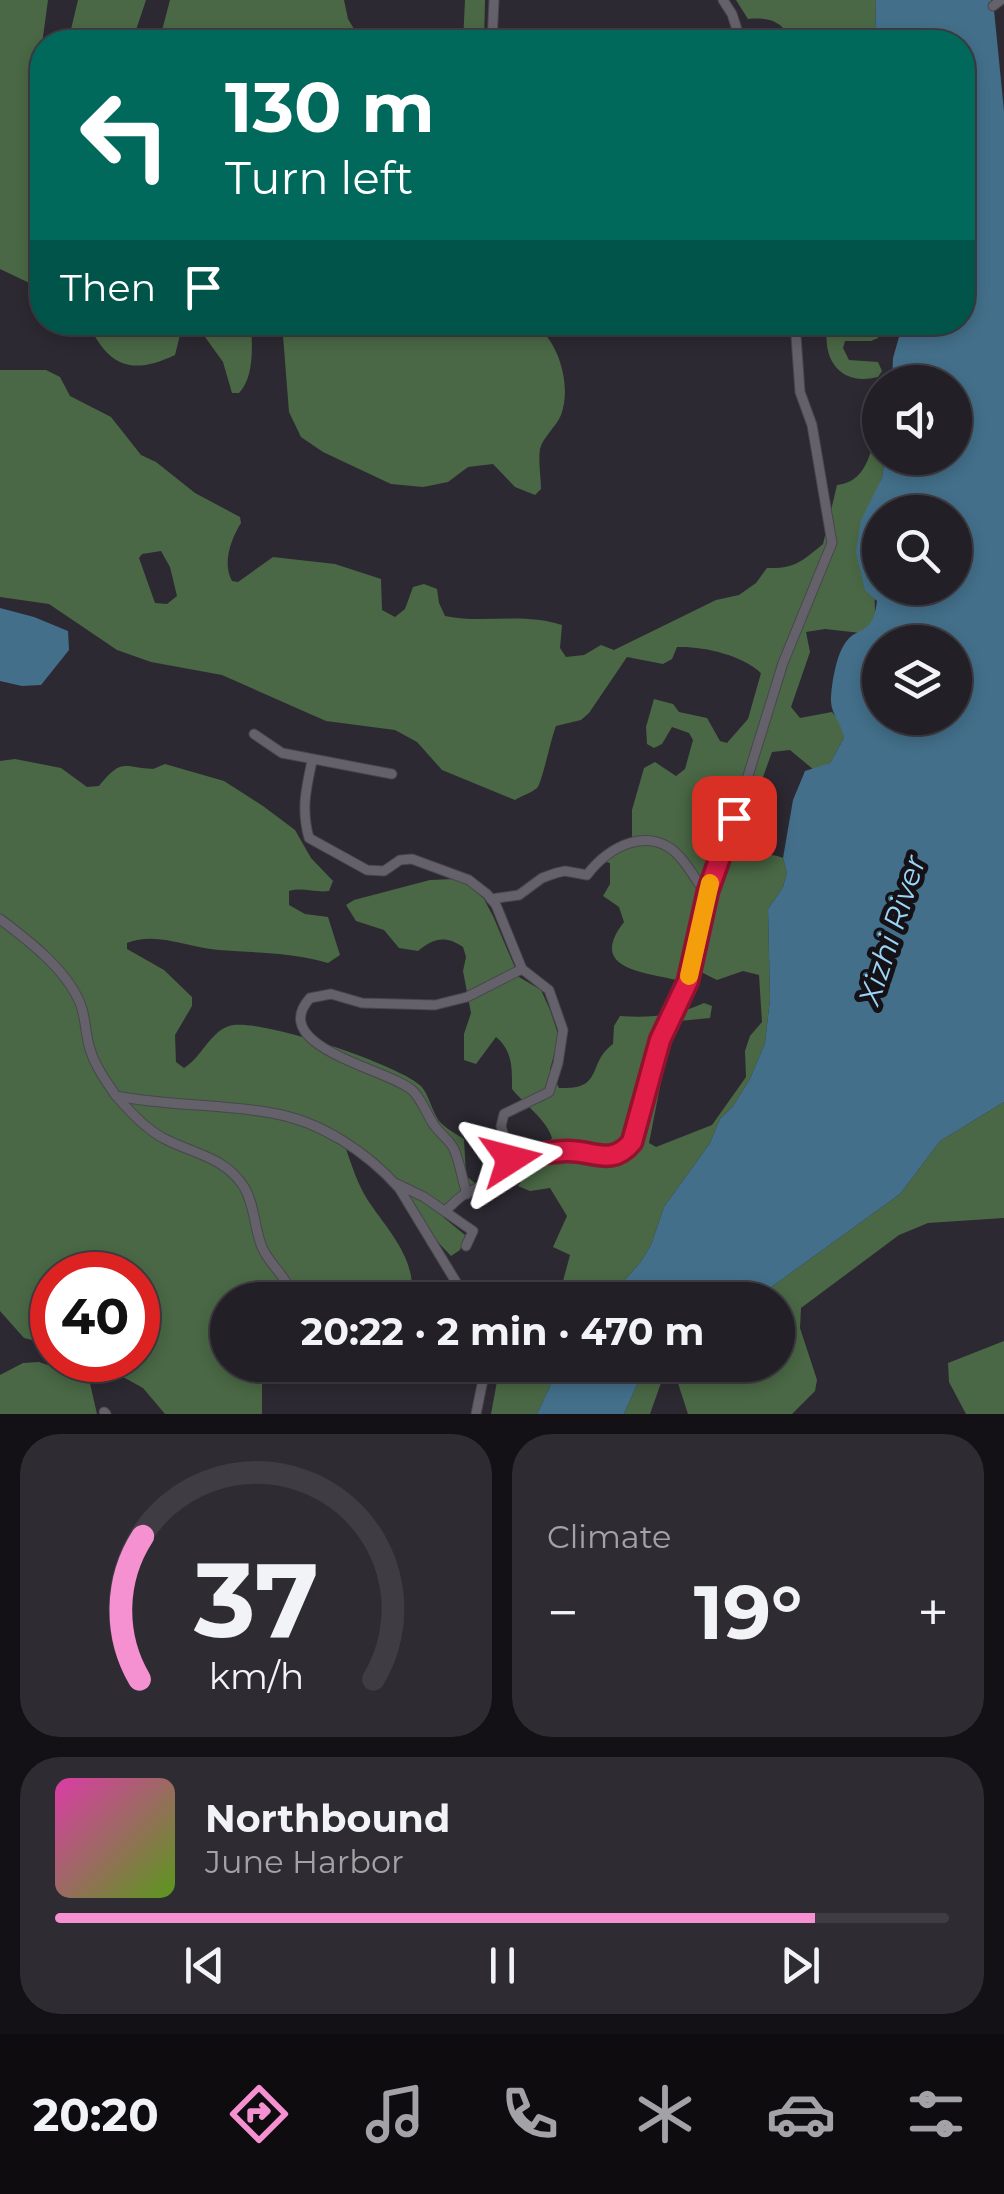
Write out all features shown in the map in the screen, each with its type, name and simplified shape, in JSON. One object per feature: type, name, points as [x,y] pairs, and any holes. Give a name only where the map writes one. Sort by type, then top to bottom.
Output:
[{"type":"street","points":[[493,30],[494,0]]},
{"type":"street","points":[[723,0],[737,30]]},
{"type":"street","points":[[509,1162],[567,1150],[607,1158],[632,1142],[660,1040],[688,981],[707,896],[784,663],[832,543],[812,425],[800,392],[795,335]]},
{"type":"street","points":[[254,734],[282,754],[392,774]]},
{"type":"street","points":[[312,761],[302,814],[309,838],[376,872],[400,860],[412,859],[470,880],[491,898],[522,968],[549,990],[564,1038],[548,1092],[504,1114],[502,1126],[509,1162],[497,1178],[445,1211]]},
{"type":"street","points":[[491,898],[519,896],[542,878],[556,873],[587,875],[602,856],[640,840],[664,845],[678,855],[707,896]]},
{"type":"street","points":[[0,920],[28,940],[71,987],[81,1004],[90,1048],[116,1096],[163,1139],[213,1158],[244,1188],[260,1244],[289,1282]]},
{"type":"street","points":[[468,1194],[454,1150],[412,1090],[318,1043],[302,1026],[301,1012],[310,998],[323,994],[362,1004],[435,1005],[468,996],[522,968]]},
{"type":"street","points":[[116,1096],[160,1105],[272,1113],[298,1120],[345,1142],[394,1184],[456,1282]]},
{"type":"street","points":[[394,1184],[410,1188],[472,1230],[466,1246]]},
{"type":"street","points":[[476,1414],[483,1382]]},
{"type":"green space","points":[[0,0],[48,0],[44,30],[30,30],[30,283],[0,269]]},
{"type":"green space","points":[[78,0],[146,0],[136,30],[71,30]]},
{"type":"green space","points":[[170,0],[344,0],[355,30],[162,30]]},
{"type":"green space","points":[[465,0],[485,0],[484,30],[464,30]]},
{"type":"green space","points":[[736,0],[876,0],[875,30],[785,30],[775,22],[748,19]]},
{"type":"green space","points":[[94,335],[180,335],[175,355],[146,365],[122,363]]},
{"type":"green space","points":[[204,335],[251,335],[250,369],[239,393],[232,393],[223,362]]},
{"type":"green space","points":[[283,335],[545,335],[556,351],[564,377],[564,403],[540,449],[541,489],[535,495],[515,487],[493,464],[468,467],[448,482],[423,487],[391,484],[323,452],[301,437],[289,412]]},
{"type":"green space","points":[[827,335],[879,335],[871,341],[845,341],[843,348],[849,360],[878,362],[879,365],[862,365],[862,379],[845,375],[828,352]]},
{"type":"green space","points":[[0,370],[46,370],[60,377],[70,396],[111,417],[141,455],[195,493],[240,517],[228,559],[232,581],[238,582],[273,557],[335,564],[381,579],[382,610],[395,617],[405,609],[413,587],[424,584],[437,589],[445,616],[532,619],[562,625],[560,648],[566,657],[584,655],[601,645],[614,650],[716,600],[739,595],[756,583],[767,568],[798,563],[823,544],[837,485],[862,471],[862,475],[882,475],[875,495],[862,495],[862,605],[875,605],[872,624],[862,625],[861,633],[825,629],[806,632],[810,652],[791,707],[800,718],[832,712],[842,724],[844,738],[830,763],[814,770],[790,750],[772,752],[745,827],[741,854],[783,858],[787,873],[768,909],[770,999],[765,1043],[750,1079],[664,1207],[651,1245],[623,1282],[563,1282],[570,1255],[553,1247],[567,1216],[550,1188],[530,1191],[518,1186],[552,1138],[549,1131],[512,1089],[509,1054],[502,1042],[496,1037],[476,1064],[464,1060],[464,1034],[471,1013],[463,947],[440,940],[418,951],[399,948],[384,930],[356,921],[346,905],[430,880],[467,883],[484,899],[519,977],[541,990],[550,1010],[559,1037],[550,1069],[559,1088],[573,1088],[589,1080],[613,1044],[614,1026],[620,1016],[662,1015],[704,1003],[712,1006],[710,1018],[679,1021],[667,1051],[649,1143],[656,1147],[712,1125],[746,1077],[745,1051],[750,1036],[762,1022],[759,975],[743,971],[717,980],[695,969],[680,981],[638,971],[616,960],[612,951],[614,938],[624,922],[619,907],[603,896],[610,884],[610,863],[601,861],[632,846],[632,810],[644,768],[655,762],[676,776],[685,769],[693,740],[689,733],[672,727],[662,744],[654,748],[647,744],[646,727],[654,699],[673,704],[679,712],[707,718],[720,741],[727,743],[748,719],[761,673],[733,657],[698,648],[677,647],[672,659],[663,664],[627,657],[589,713],[581,720],[556,726],[539,784],[515,800],[442,770],[417,742],[395,730],[326,721],[222,675],[151,662],[117,650],[49,604],[0,597]],"holes":[[[161,551],[170,567],[177,596],[167,604],[155,603],[139,558],[142,554]]]},
{"type":"green space","points":[[15,759],[61,768],[87,787],[99,786],[123,766],[153,769],[165,764],[224,781],[295,830],[311,858],[333,881],[329,891],[289,891],[289,905],[305,914],[328,917],[340,955],[328,963],[288,955],[207,949],[161,939],[127,943],[127,949],[164,970],[192,997],[192,1006],[175,1035],[176,1062],[184,1068],[216,1034],[229,1026],[267,1028],[296,1035],[358,1055],[408,1077],[424,1090],[439,1121],[464,1139],[466,1176],[476,1184],[455,1196],[443,1217],[465,1235],[460,1250],[451,1256],[435,1239],[394,1177],[345,1146],[363,1193],[406,1258],[412,1282],[210,1282],[210,1382],[262,1382],[262,1414],[165,1414],[143,1388],[132,1382],[160,1382],[160,1252],[30,1252],[30,1340],[24,1338],[0,1311],[0,761]]},
{"type":"green space","points":[[1004,1102],[1004,1218],[928,1223],[899,1235],[801,1308],[800,1328],[817,1380],[815,1391],[792,1414],[688,1414],[678,1382],[795,1382],[795,1282],[778,1282],[900,1194],[940,1141]]},
{"type":"green space","points":[[1004,1341],[1004,1414],[966,1414],[949,1382],[948,1363]]},
{"type":"green space","points":[[30,1363],[30,1382],[90,1382],[97,1414],[0,1414],[0,1375]]},
{"type":"green space","points":[[497,1382],[552,1382],[537,1414],[491,1414]]},
{"type":"green space","points":[[638,1382],[661,1382],[650,1414],[624,1414]]},
{"type":"water","name":"Xizhi River","points":[[876,0],[991,0],[1004,111],[1004,1102],[940,1141],[900,1194],[778,1282],[623,1282],[651,1245],[664,1207],[750,1079],[765,1043],[770,999],[768,909],[787,873],[783,858],[793,800],[805,771],[830,763],[844,738],[831,706],[831,695],[839,657],[849,638],[862,629],[862,735],[972,735],[972,625],[869,625],[876,605],[972,605],[972,495],[874,495],[882,475],[972,475],[972,365],[893,365],[900,335],[975,335],[975,30],[875,30]]},
{"type":"water","points":[[862,518],[862,577],[856,552]]},
{"type":"water","points":[[0,608],[68,631],[69,650],[41,685],[0,681]]},
{"type":"water","points":[[552,1382],[638,1382],[624,1414],[537,1414]]},
{"type":"slow traffic","points":[[689,976],[710,883]]},
{"type":"route","points":[[511,1159],[509,1162],[567,1150],[607,1158],[632,1142],[666,1021],[688,981],[708,891],[734,818]]}]
